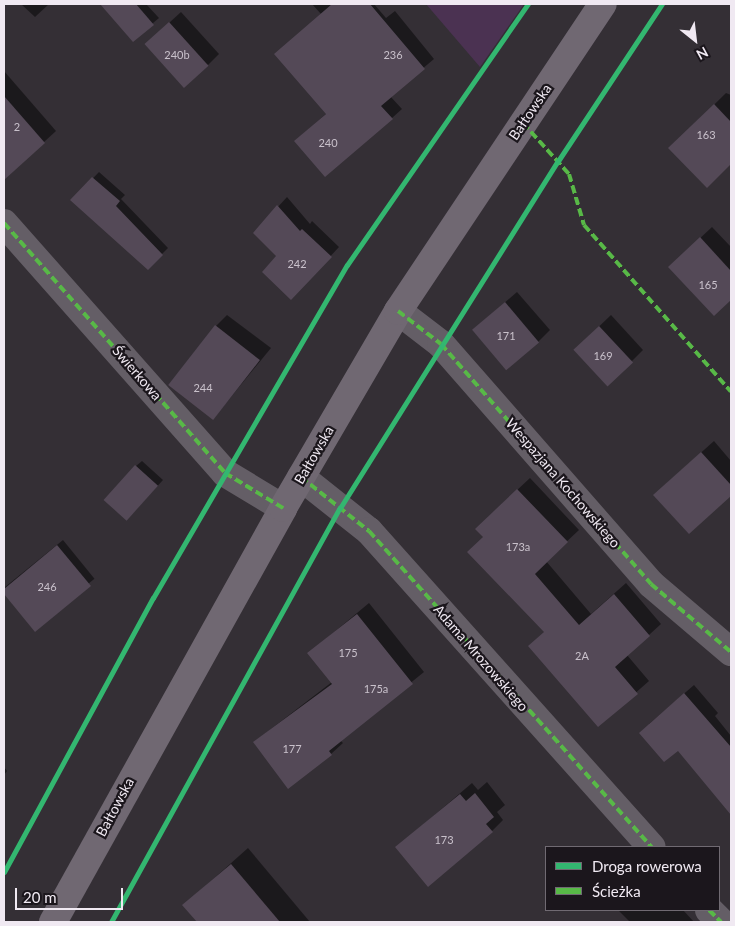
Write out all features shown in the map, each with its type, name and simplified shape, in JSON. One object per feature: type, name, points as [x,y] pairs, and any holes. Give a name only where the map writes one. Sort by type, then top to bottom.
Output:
[{"type":"main road","name":"Bałtowska","points":[[52,922],[283,508],[398,311],[604,4]]},
{"type":"street","name":"Świerkowa","points":[[4,223],[224,473],[283,508]]},
{"type":"street","name":"Wespazjana Kochowskiego","points":[[398,311],[441,344],[651,584],[731,652]]},
{"type":"street","name":"Adama Mrozowskiego","points":[[301,477],[369,531],[651,846]]},
{"type":"street","points":[[710,911],[721,922]]},
{"type":"shaded area","points":[[426,4],[524,4],[480,67]]},
{"type":"building","points":[[100,4],[136,4],[154,25],[133,42]]},
{"type":"building","points":[[332,4],[370,4],[425,69],[381,106],[393,119],[325,177],[294,141],[326,114],[274,54]]},
{"type":"building","points":[[169,22],[208,66],[184,88],[144,44]]},
{"type":"building","points":[[4,96],[45,143],[4,180]]},
{"type":"building","points":[[714,104],[731,122],[731,164],[707,188],[668,148]]},
{"type":"building","points":[[92,177],[120,201],[116,206],[163,255],[148,270],[70,200]]},
{"type":"building","points":[[277,205],[300,231],[302,229],[332,257],[291,300],[262,272],[276,256],[253,233]]},
{"type":"building","points":[[700,237],[731,271],[731,300],[714,316],[668,267]]},
{"type":"building","points":[[505,302],[539,343],[506,370],[472,330]]},
{"type":"building","points":[[215,325],[260,360],[213,420],[168,385]]},
{"type":"building","points":[[599,326],[633,363],[608,386],[573,350]]},
{"type":"building","points":[[701,452],[731,485],[731,496],[689,534],[653,495]]},
{"type":"building","points":[[135,465],[158,486],[127,521],[104,500]]},
{"type":"building","points":[[517,489],[568,542],[535,574],[579,625],[614,594],[650,636],[615,667],[638,694],[598,727],[528,646],[544,632],[467,552],[483,537],[475,529]]},
{"type":"building","points":[[57,545],[91,586],[35,632],[4,594],[4,589]]},
{"type":"building","points":[[357,614],[413,684],[329,751],[332,755],[288,789],[253,742],[332,684],[307,653]]},
{"type":"building","points":[[684,693],[731,747],[731,815],[678,751],[664,762],[639,733]]},
{"type":"building","points":[[475,793],[494,817],[486,824],[493,832],[428,887],[395,847],[460,794],[466,801]]},
{"type":"building","points":[[231,864],[280,922],[197,922],[182,905]]},
{"type":"marked path","points":[[523,123],[569,174],[584,225],[731,392]]},
{"type":"marked path","points":[[4,223],[225,473],[283,508]]},
{"type":"marked path","points":[[398,311],[441,344],[651,584],[731,652]]},
{"type":"marked path","points":[[301,477],[369,531],[651,846]]},
{"type":"marked path","points":[[710,911],[721,922]]},
{"type":"cycle path","points":[[4,872],[153,598],[347,265],[528,4]]},
{"type":"cycle path","points":[[111,922],[340,508],[558,161],[662,4]]}]
